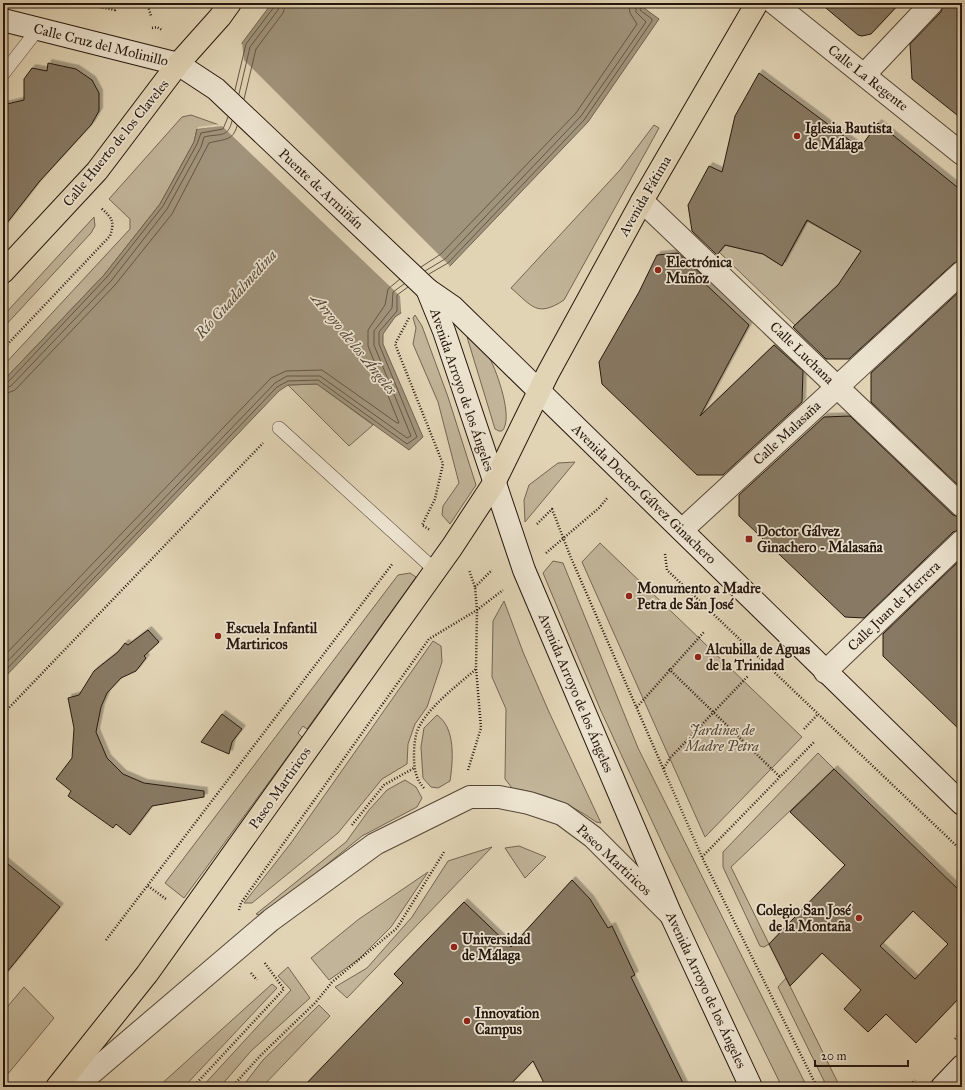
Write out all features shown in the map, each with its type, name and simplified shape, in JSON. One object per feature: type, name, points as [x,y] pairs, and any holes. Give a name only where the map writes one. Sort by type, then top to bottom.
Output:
[{"type":"main road","name":"Calle Huerto de los Claveles","points":[[3,272],[97,171],[178,64],[220,17],[230,3]]},
{"type":"main road","name":"Avenida Fátima","points":[[494,483],[538,392],[642,201],[757,3]]},
{"type":"main road","name":"Paseo Martiricos","points":[[57,1087],[147,974],[435,570],[494,483]]},
{"type":"street","name":"Calle La Regente","points":[[774,3],[962,154]]},
{"type":"street","points":[[864,74],[932,3]]},
{"type":"street","name":"Calle Cruz del Molinillo","points":[[3,20],[178,64],[216,89]]},
{"type":"street","name":"Puente de Armiñán","points":[[216,89],[427,289]]},
{"type":"street","name":"Calle Luchana","points":[[642,201],[962,506]]},
{"type":"street","name":"Calle Malasaña","points":[[682,530],[962,272]]},
{"type":"street","name":"Avenida Doctor Gálvez Ginachero","points":[[427,289],[454,307],[538,392],[682,530],[825,672],[962,804]]},
{"type":"street","name":"Avenida Arroyo de los Ángeles","points":[[427,289],[444,331],[524,570],[671,915],[751,1087]]},
{"type":"street","name":"Calle Juan de Herrera","points":[[825,672],[962,540]]},
{"type":"street","name":"Paseo Martiricos","points":[[76,1087],[271,920],[375,844],[470,797],[499,798],[529,803],[562,814],[593,837],[671,915]]},
{"type":"lane","points":[[3,74],[38,29]]},
{"type":"lane","points":[[278,428],[435,570]]},
{"type":"path","points":[[78,3],[114,10],[116,4],[113,3]]},
{"type":"path","points":[[147,3],[151,16]]},
{"type":"path","points":[[3,349],[110,236],[113,228],[112,218],[101,208]]},
{"type":"path","points":[[106,940],[422,525],[435,498],[443,464],[395,344],[413,312]]},
{"type":"path","points":[[3,714],[278,428]]},
{"type":"path","points":[[193,1087],[284,989],[241,935],[236,921],[241,903],[429,639],[477,610],[564,538],[598,508],[611,493]]},
{"type":"path","points":[[532,529],[552,509],[702,857],[817,1087]]},
{"type":"path","points":[[422,525],[435,533]]},
{"type":"path","points":[[467,777],[481,728],[476,668],[477,610],[475,587],[468,566]]},
{"type":"path","points":[[475,587],[492,570]]},
{"type":"path","points":[[637,707],[669,669],[704,632]]},
{"type":"path","points":[[428,793],[419,782],[414,768],[414,745],[419,726],[432,710],[476,668]]},
{"type":"path","points":[[669,669],[780,777]]},
{"type":"path","points":[[663,768],[670,758],[748,676]]},
{"type":"path","points":[[804,729],[818,714]]},
{"type":"path","points":[[702,857],[815,741]]},
{"type":"path","points":[[232,1087],[260,1056],[316,1002],[332,982],[397,928],[444,852]]},
{"type":"path","points":[[148,886],[171,902]]},
{"type":"green space","points":[[191,115],[222,126],[197,129],[194,142],[160,204],[104,275],[3,381],[3,366],[130,229],[130,219],[109,199],[182,117]]},
{"type":"green space","points":[[654,125],[659,128],[564,300],[547,308],[535,308],[511,288],[620,170]]},
{"type":"green space","points":[[94,217],[95,226],[91,233],[3,328],[3,316]]},
{"type":"green space","points":[[807,221],[862,251],[846,273],[848,276],[795,325],[719,252],[725,245],[763,254],[782,266]]},
{"type":"green space","points":[[415,315],[422,326],[448,397],[476,485],[450,524],[442,515],[443,506],[459,483],[438,402],[413,344],[416,328],[413,318]]},
{"type":"green space","points":[[469,335],[488,356],[497,374],[503,395],[506,417],[505,425],[502,431],[495,429],[467,337]]},
{"type":"green space","points":[[317,384],[373,425],[349,446],[288,385]]},
{"type":"green space","points":[[575,462],[525,522],[524,500],[529,485],[558,463]]},
{"type":"green space","name":"Jardines de Madre Petra","points":[[600,543],[802,737],[705,837],[582,562]]},
{"type":"green space","points":[[553,561],[563,563],[638,748],[807,1087],[782,1087],[665,849],[601,711],[543,573]]},
{"type":"green space","points":[[410,573],[416,577],[307,729],[303,726],[298,733],[302,737],[184,898],[165,883],[398,575]]},
{"type":"green space","points":[[504,601],[523,652],[549,712],[601,823],[596,822],[566,804],[546,796],[512,788],[505,779],[506,709],[492,677],[493,621]]},
{"type":"green space","points":[[433,641],[441,646],[442,662],[427,707],[415,724],[408,744],[407,764],[382,779],[338,833],[252,903],[244,903],[291,843]]},
{"type":"green space","points":[[437,715],[447,728],[452,745],[450,781],[438,788],[431,787],[423,778],[421,747],[424,728]]},
{"type":"green space","points":[[818,753],[834,769],[731,867],[769,944],[764,947],[760,946],[723,867],[723,852]]},
{"type":"green space","points":[[405,780],[416,787],[422,798],[417,807],[362,836],[263,916],[256,914],[346,842],[369,810],[387,790]]},
{"type":"green space","points":[[519,846],[546,857],[525,878],[505,848]]},
{"type":"green space","points":[[492,847],[347,998],[335,987],[367,968],[412,917],[448,861]]},
{"type":"green space","points":[[428,872],[391,927],[359,959],[329,980],[311,958],[359,919]]},
{"type":"green space","points":[[288,967],[310,998],[251,1051],[220,1087],[202,1087],[291,990],[278,976]]},
{"type":"green space","points":[[786,978],[840,1087],[827,1087],[778,987]]},
{"type":"green space","points":[[272,984],[277,988],[184,1087],[158,1087]]},
{"type":"green space","points":[[24,987],[54,1018],[7,1075],[3,1072],[3,1012]]},
{"type":"green space","points":[[319,1005],[330,1016],[262,1087],[242,1087],[263,1060]]},
{"type":"water","points":[[272,3],[646,3],[644,8],[659,19],[588,122],[450,266],[401,296],[401,313],[395,317],[383,334],[383,344],[423,437],[409,450],[317,384],[288,385],[279,391],[3,679],[3,381],[104,275],[160,204],[194,142],[197,129],[222,125],[242,43]]},
{"type":"pier","points":[[242,43],[244,60],[450,266],[445,272],[403,298],[403,311],[401,313],[400,296],[222,126],[197,129],[198,127],[220,124],[238,49]]},
{"type":"building","points":[[820,3],[900,3],[871,34],[862,36],[858,35]]},
{"type":"building","points":[[944,3],[962,3],[962,119],[912,79],[910,44],[941,12]]},
{"type":"building","points":[[48,63],[76,69],[92,80],[99,93],[99,111],[91,125],[39,182],[3,228],[3,105],[24,100],[24,79],[32,68],[47,71]]},
{"type":"building","points":[[759,73],[860,148],[878,123],[962,191],[962,260],[954,263],[849,359],[826,359],[793,327],[838,285],[861,251],[807,220],[782,266],[763,254],[725,245],[717,255],[692,231],[688,205],[709,166],[722,172],[735,116]]},
{"type":"building","points":[[678,253],[701,274],[698,277],[749,325],[700,416],[774,345],[803,371],[802,402],[723,475],[697,475],[602,384],[599,362],[639,292],[657,255]]},
{"type":"building","points":[[962,289],[962,489],[871,402],[871,373]]},
{"type":"building","points":[[850,416],[953,515],[962,518],[962,529],[953,532],[864,618],[845,617],[739,516],[739,495],[824,417]]},
{"type":"building","points":[[962,558],[962,732],[883,656],[883,634]]},
{"type":"building","points":[[148,630],[159,642],[144,656],[146,658],[136,671],[121,678],[107,693],[101,707],[96,732],[107,758],[123,774],[144,783],[204,791],[204,797],[152,806],[130,835],[116,824],[113,828],[68,796],[71,791],[56,779],[72,758],[74,728],[68,698],[79,695],[94,671],[118,652],[125,643],[128,645]]},
{"type":"building","points":[[222,714],[242,729],[232,742],[229,754],[201,742]]},
{"type":"building","name":"Colegio San José de la Montaña","points":[[834,769],[962,893],[962,995],[916,1043],[886,1014],[868,1032],[844,1009],[861,990],[822,953],[790,986],[769,944],[845,865],[790,812]],"holes":[[[913,911],[948,944],[915,979],[880,946]]]},
{"type":"building","points":[[3,860],[60,907],[3,977]]},
{"type":"building","points":[[572,880],[590,899],[608,928],[612,926],[635,975],[631,977],[685,1087],[546,1087],[533,1061],[508,1087],[303,1087],[403,983],[394,974],[464,902],[511,947]]},
{"type":"place","name":"Iglesia Bautista de Málaga","points":[[797,136]]},
{"type":"place","name":"Electrónica Muñoz","points":[[658,270]]},
{"type":"place","name":"Doctor Gálvez Ginachero - Malasaña","points":[[749,539]]},
{"type":"place","name":"Monumento a Madre Petra de San José","points":[[629,596]]},
{"type":"place","name":"Escuela Infantil Martiricos","points":[[218,636]]},
{"type":"place","name":"Alcubilla de Aguas de la Trinidad","points":[[698,657]]},
{"type":"place","name":"Colegio San José de la Montaña","points":[[859,918]]},
{"type":"place","name":"Universidad de Málaga","points":[[454,947]]},
{"type":"place","name":"Innovation Campus","points":[[467,1021]]},
{"type":"water label","name":"Río Guadalmedina","points":[[236,294]]},
{"type":"water label","name":"Arroyo de los Ángeles","points":[[354,344]]}]
